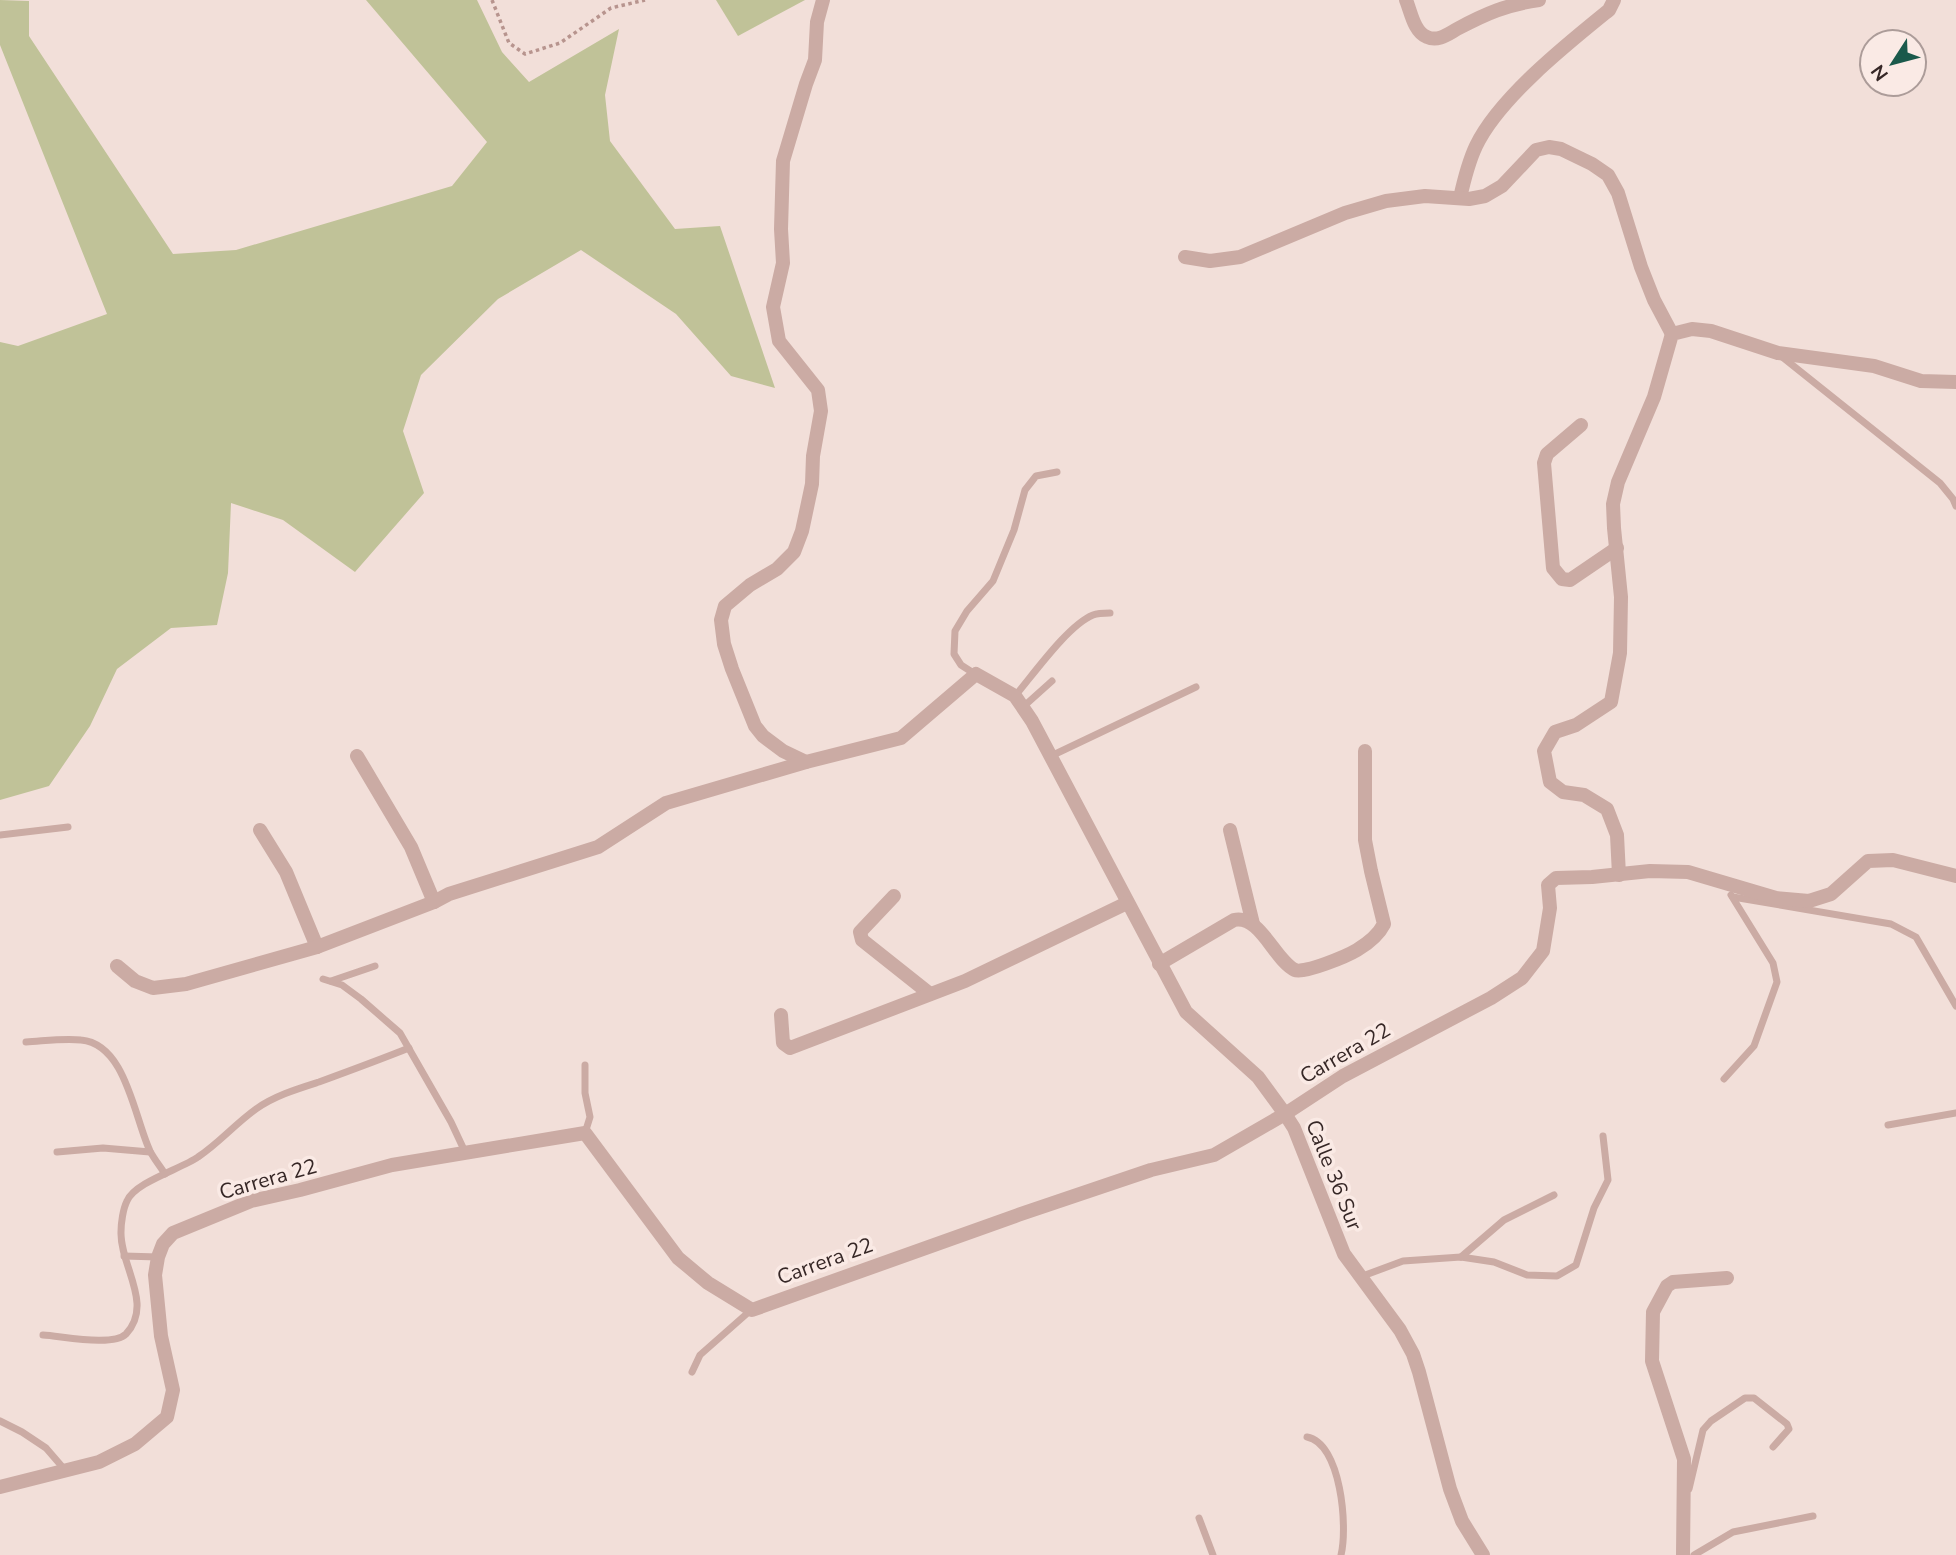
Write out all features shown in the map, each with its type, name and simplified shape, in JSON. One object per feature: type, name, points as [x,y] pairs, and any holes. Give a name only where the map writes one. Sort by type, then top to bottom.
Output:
[{"type":"street","points":[[806,762],[783,751],[763,736],[755,726],[732,669],[724,644],[721,620],[725,606],[750,585],[777,569],[794,552],[802,531],[812,484],[813,456],[821,411],[818,390],[779,341],[773,307],[783,263],[783,161],[815,60],[817,23],[823,0]]},
{"type":"street","points":[[1406,0],[1419,32],[1435,39],[1444,37],[1486,13],[1539,0]]},
{"type":"street","points":[[1460,198],[1476,145],[1493,118],[1546,65],[1609,10],[1614,0]]},
{"type":"street","points":[[1185,257],[1210,261],[1240,257],[1345,213],[1386,201],[1425,196],[1477,198],[1502,186],[1530,155],[1542,148],[1561,149],[1600,168],[1614,184],[1658,311],[1672,334],[1654,397],[1618,482],[1613,504],[1620,597],[1620,653],[1611,702],[1576,725],[1555,732],[1544,751],[1550,782],[1563,792],[1584,795],[1607,809],[1616,835],[1619,875]]},
{"type":"street","points":[[1672,334],[1692,329],[1711,331],[1778,353],[1874,366],[1922,380],[1956,382]]},
{"type":"street","points":[[1581,425],[1547,454],[1544,463],[1553,568],[1562,579],[1570,580],[1617,548]]},
{"type":"street","points":[[117,966],[135,981],[153,988],[186,984],[317,947],[449,894],[598,847],[666,803],[806,762],[901,738],[976,674]]},
{"type":"street","name":"Calle 36 Sur","points":[[976,674],[1019,702],[1032,721],[1186,1012],[1258,1077],[1286,1114],[1344,1254],[1400,1330],[1413,1354],[1450,1489],[1462,1521],[1483,1555]]},
{"type":"street","points":[[1159,964],[1241,918],[1253,924],[1292,969],[1302,972],[1357,950],[1381,932],[1384,924],[1365,840],[1365,751]]},
{"type":"street","points":[[357,756],[411,846],[434,902]]},
{"type":"street","points":[[260,830],[286,872],[317,947]]},
{"type":"street","points":[[1230,830],[1253,924]]},
{"type":"street","name":"Carrera 22","points":[[752,1310],[1151,1170],[1214,1154],[1286,1114],[1343,1076],[1491,998],[1522,978],[1543,951],[1550,908],[1548,886],[1556,878],[1650,871],[1689,872],[1776,898],[1809,901],[1831,894],[1868,861],[1893,860],[1956,876]]},
{"type":"street","points":[[894,896],[860,932],[862,940],[930,995]]},
{"type":"street","points":[[781,1015],[783,1043],[790,1048],[965,981],[1127,902]]},
{"type":"street","points":[[586,1133],[678,1258],[708,1283],[752,1310]]},
{"type":"street","name":"Carrera 22","points":[[158,1257],[163,1244],[173,1233],[251,1201],[392,1166],[586,1133]]},
{"type":"street","points":[[0,1487],[99,1462],[135,1444],[167,1417],[173,1390],[161,1336],[155,1275],[158,1257]]},
{"type":"street","points":[[1683,1555],[1684,1459],[1652,1361],[1653,1312],[1667,1286],[1673,1282],[1727,1278]]},
{"type":"lane","points":[[1778,353],[1940,483],[1954,499],[1956,506]]},
{"type":"lane","points":[[976,674],[961,665],[954,654],[955,631],[967,611],[993,582],[1014,530],[1025,490],[1035,477],[1057,472]]},
{"type":"lane","points":[[1019,702],[1069,633],[1088,617],[1096,613],[1110,612]]},
{"type":"lane","points":[[1019,702],[1052,681]]},
{"type":"lane","points":[[1051,755],[1196,687]]},
{"type":"lane","points":[[0,835],[68,827]]},
{"type":"lane","points":[[1724,883],[1773,963],[1777,982],[1754,1046],[1724,1079]]},
{"type":"lane","points":[[1733,897],[1891,924],[1916,937],[1956,1006]]},
{"type":"lane","points":[[375,966],[327,980],[342,985],[400,1033],[451,1122],[466,1154]]},
{"type":"lane","points":[[26,1042],[82,1040],[99,1045],[116,1062],[150,1152],[165,1174]]},
{"type":"lane","points":[[43,1335],[110,1341],[124,1337],[138,1305],[124,1256],[121,1231],[127,1199],[145,1184],[198,1157],[256,1109],[277,1097],[409,1048]]},
{"type":"lane","points":[[585,1065],[585,1093],[590,1117],[586,1133]]},
{"type":"lane","points":[[1888,1125],[1956,1113]]},
{"type":"lane","points":[[1360,1277],[1403,1261],[1461,1257],[1494,1262],[1527,1275],[1557,1276],[1576,1265],[1594,1208],[1608,1180],[1603,1136]]},
{"type":"lane","points":[[57,1152],[103,1148],[150,1152]]},
{"type":"lane","points":[[1461,1257],[1504,1220],[1554,1195]]},
{"type":"lane","points":[[124,1256],[158,1257]]},
{"type":"lane","points":[[692,1372],[700,1355],[752,1310]]},
{"type":"lane","points":[[1683,1510],[1703,1430],[1711,1421],[1745,1398],[1755,1398],[1787,1424],[1789,1429],[1773,1447]]},
{"type":"lane","points":[[0,1421],[46,1448],[65,1470]]},
{"type":"lane","points":[[1307,1437],[1316,1439],[1324,1446],[1340,1484],[1345,1527],[1341,1555]]},
{"type":"lane","points":[[1694,1555],[1733,1532],[1812,1516]]},
{"type":"lane","points":[[1199,1518],[1213,1555]]},
{"type":"path","points":[[492,0],[509,43],[525,54],[560,43],[611,8],[645,0]]},
{"type":"green space","points":[[0,0],[29,1],[29,36],[173,254],[236,250],[452,186],[487,142],[366,0],[477,0],[502,52],[529,82],[619,29],[605,95],[610,141],[675,229],[720,226],[775,388],[731,376],[676,314],[581,250],[498,299],[421,375],[403,431],[424,493],[355,572],[283,520],[231,503],[228,573],[217,625],[171,628],[117,669],[90,726],[49,786],[0,800],[0,342],[18,346],[107,314],[0,45]]},
{"type":"green space","points":[[716,0],[805,0],[738,36]]}]
